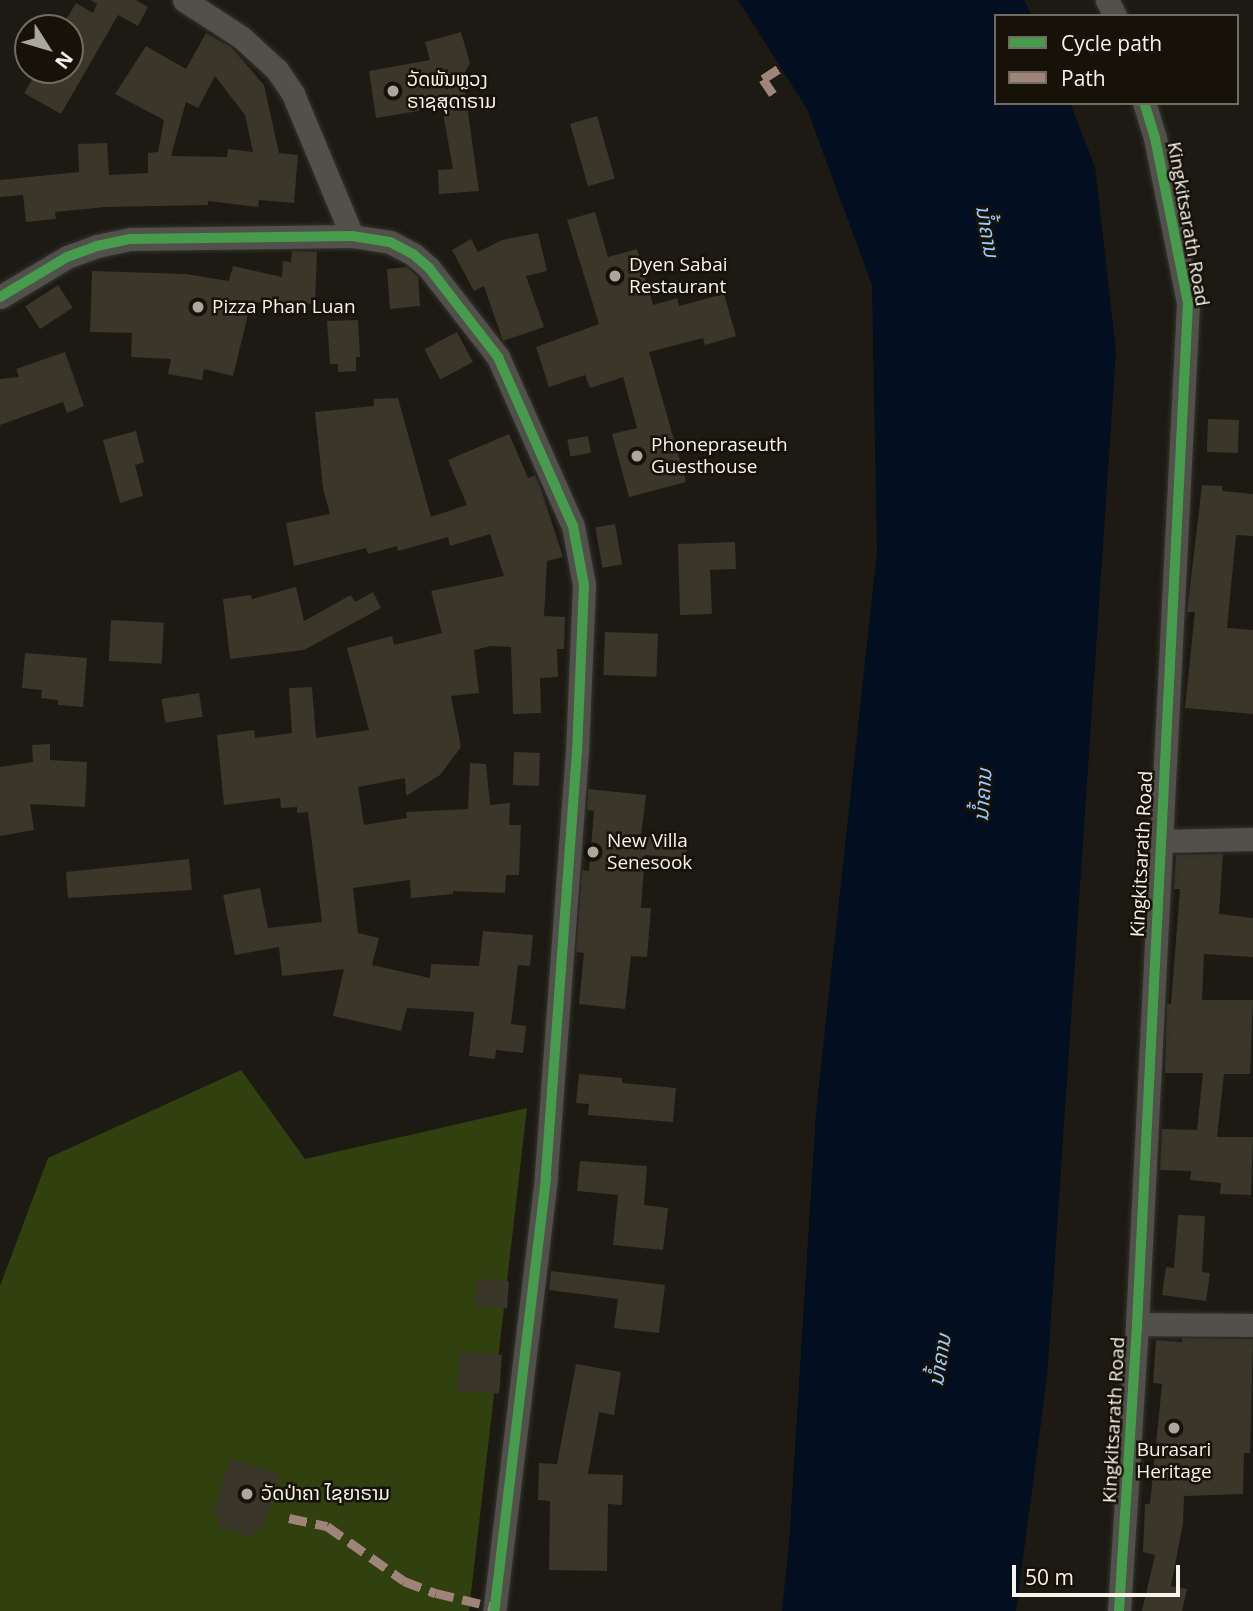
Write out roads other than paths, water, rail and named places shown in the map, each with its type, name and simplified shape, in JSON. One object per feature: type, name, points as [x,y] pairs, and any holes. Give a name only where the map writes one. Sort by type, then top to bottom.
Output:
[{"type":"street","points":[[184,0],[241,37],[277,70],[293,94],[352,236]]},
{"type":"street","name":"Kingkitsarath Road","points":[[1119,1611],[1138,1324],[1159,841],[1188,303],[1155,138],[1145,105]]},
{"type":"street","points":[[0,297],[67,257],[97,246],[131,240],[352,236],[390,242],[414,254],[429,268],[498,357],[573,526],[584,585],[576,765],[546,1178],[494,1611]]},
{"type":"street","points":[[1159,841],[1253,839]]},
{"type":"street","points":[[1138,1324],[1253,1325]]},
{"type":"water","name":"ນ້ຳຄານ","points":[[738,0],[1024,0],[1031,14],[994,14],[994,105],[1071,105],[1095,167],[1116,351],[1047,1377],[1016,1611],[782,1611],[789,1545],[816,1113],[877,552],[872,285],[807,109]]},
{"type":"place","name":"ວັດພັນຫຼວງ ຣາຊສຸດາຣາມ","points":[[393,91]]},
{"type":"place","name":"Dyen Sabai Restaurant","points":[[615,276]]},
{"type":"place","name":"Pizza Phan Luan","points":[[198,307]]},
{"type":"place","name":"Phonepraseuth Guesthouse","points":[[637,456]]},
{"type":"place","name":"New Villa Senesook","points":[[593,852]]},
{"type":"place","name":"Burasari Heritage","points":[[1174,1428]]},
{"type":"place","name":"ວັດປ່າຄາ ໄຊຍາຣາມ","points":[[247,1494]]}]
